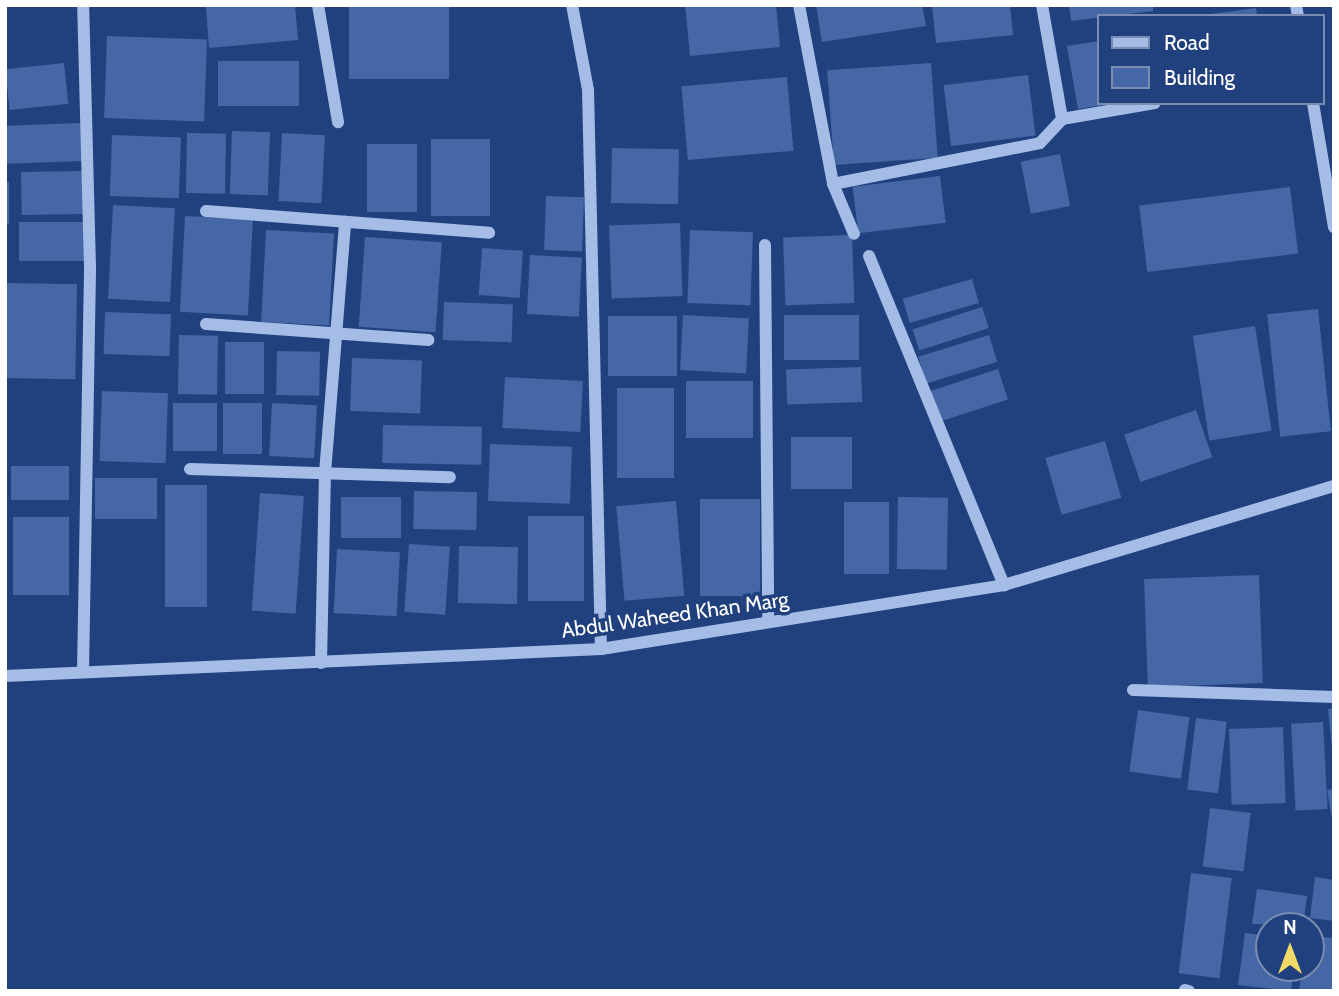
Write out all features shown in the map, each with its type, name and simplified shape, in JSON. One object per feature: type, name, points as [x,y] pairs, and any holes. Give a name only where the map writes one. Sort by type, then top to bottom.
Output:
[{"type":"street","points":[[83,5],[90,267],[83,672]]},
{"type":"street","points":[[318,5],[338,122]]},
{"type":"street","points":[[572,5],[588,90],[601,649]]},
{"type":"street","points":[[799,5],[833,184],[854,234]]},
{"type":"street","points":[[1042,5],[1062,119]]},
{"type":"street","points":[[833,184],[1040,143],[1062,119],[1142,105]]},
{"type":"street","points":[[1313,105],[1334,227]]},
{"type":"street","points":[[205,211],[489,233]]},
{"type":"street","points":[[321,663],[325,472],[345,222]]},
{"type":"street","points":[[765,245],[768,622]]},
{"type":"street","points":[[869,257],[1004,585]]},
{"type":"street","points":[[205,324],[428,340]]},
{"type":"street","points":[[190,469],[450,477]]},
{"type":"street","name":"Abdul Waheed Khan Marg","points":[[5,676],[601,649],[1004,585],[1334,486]]},
{"type":"street","points":[[1133,690],[1334,697]]},
{"type":"building","points":[[295,5],[298,40],[209,48],[206,7]]},
{"type":"building","points":[[349,5],[449,5],[449,79],[349,79]]},
{"type":"building","points":[[685,5],[776,5],[780,47],[690,56]]},
{"type":"building","points":[[816,5],[922,5],[926,26],[822,42]]},
{"type":"building","points":[[932,5],[1010,5],[1013,35],[936,43]]},
{"type":"building","points":[[1069,5],[1153,5],[1153,11],[1098,14],[1098,18],[1071,21]]},
{"type":"building","points":[[1256,8],[1257,14],[1211,14]]},
{"type":"building","points":[[107,36],[207,39],[204,121],[104,118]]},
{"type":"building","points":[[1098,41],[1098,105],[1104,105],[1078,109],[1067,46]]},
{"type":"building","points":[[218,61],[299,61],[299,106],[218,106]]},
{"type":"building","points":[[64,63],[68,104],[10,110],[5,69]]},
{"type":"building","points":[[931,63],[938,158],[834,165],[827,70]]},
{"type":"building","points":[[1028,75],[1035,136],[951,146],[944,85]]},
{"type":"building","points":[[787,77],[793,151],[688,160],[681,86]]},
{"type":"building","points":[[81,123],[82,161],[6,164],[5,126]]},
{"type":"building","points":[[232,131],[270,132],[268,195],[230,194]]},
{"type":"building","points":[[187,133],[226,134],[225,194],[186,193]]},
{"type":"building","points":[[282,133],[325,135],[321,203],[278,201]]},
{"type":"building","points":[[112,135],[181,137],[179,198],[110,196]]},
{"type":"building","points":[[431,139],[490,139],[490,216],[431,216]]},
{"type":"building","points":[[367,144],[417,144],[417,212],[367,212]]},
{"type":"building","points":[[612,148],[679,149],[678,204],[611,203]]},
{"type":"building","points":[[1060,154],[1070,206],[1031,214],[1021,162]]},
{"type":"building","points":[[85,171],[86,214],[22,215],[21,172]]},
{"type":"building","points":[[940,176],[946,223],[858,233],[853,187]]},
{"type":"building","points":[[5,182],[9,182],[9,224],[5,224]]},
{"type":"building","points":[[1290,187],[1298,254],[1147,272],[1139,206]]},
{"type":"building","points":[[546,196],[584,197],[582,251],[544,250]]},
{"type":"building","points":[[113,205],[175,208],[170,302],[108,299]]},
{"type":"building","points":[[185,216],[253,220],[248,315],[180,312]]},
{"type":"building","points":[[19,222],[85,222],[85,261],[19,261]]},
{"type":"building","points":[[680,223],[683,296],[612,298],[609,225]]},
{"type":"building","points":[[266,230],[334,234],[329,325],[261,322]]},
{"type":"building","points":[[690,230],[753,232],[750,305],[687,303]]},
{"type":"building","points":[[852,235],[854,303],[785,305],[783,237]]},
{"type":"building","points":[[365,237],[442,242],[436,332],[359,327]]},
{"type":"building","points":[[482,248],[523,251],[520,298],[479,295]]},
{"type":"building","points":[[530,255],[582,258],[579,317],[527,314]]},
{"type":"building","points":[[972,279],[979,303],[910,323],[903,299]]},
{"type":"building","points":[[5,283],[77,284],[75,379],[5,378]]},
{"type":"building","points":[[444,302],[513,304],[512,342],[443,340]]},
{"type":"building","points":[[982,307],[989,328],[919,350],[913,330]]},
{"type":"building","points":[[1318,309],[1331,431],[1280,437],[1267,314]]},
{"type":"building","points":[[105,312],[171,314],[169,356],[104,354]]},
{"type":"building","points":[[683,315],[749,318],[746,373],[680,370]]},
{"type":"building","points":[[784,315],[859,315],[859,360],[784,360]]},
{"type":"building","points":[[608,316],[677,316],[677,376],[608,376]]},
{"type":"building","points":[[1255,326],[1272,431],[1209,441],[1193,336]]},
{"type":"building","points":[[179,335],[218,336],[217,395],[178,394]]},
{"type":"building","points":[[989,335],[997,362],[926,383],[918,357]]},
{"type":"building","points":[[225,342],[264,342],[264,394],[225,394]]},
{"type":"building","points":[[277,351],[320,352],[319,396],[276,395]]},
{"type":"building","points":[[352,358],[422,360],[420,413],[350,411]]},
{"type":"building","points":[[861,367],[862,402],[787,405],[786,370]]},
{"type":"building","points":[[998,369],[1008,399],[939,422],[930,391]]},
{"type":"building","points":[[505,377],[583,381],[580,432],[502,428]]},
{"type":"building","points":[[686,381],[753,381],[753,438],[686,438]]},
{"type":"building","points":[[617,388],[674,388],[674,478],[617,478]]},
{"type":"building","points":[[102,391],[168,393],[166,463],[100,461]]},
{"type":"building","points":[[173,403],[217,403],[217,451],[173,451]]},
{"type":"building","points":[[223,403],[262,403],[262,454],[223,454]]},
{"type":"building","points":[[272,403],[317,405],[314,458],[269,456]]},
{"type":"building","points":[[1196,410],[1212,457],[1140,482],[1124,435]]},
{"type":"building","points":[[383,425],[482,427],[481,465],[382,463]]},
{"type":"building","points":[[791,437],[852,437],[852,489],[791,489]]},
{"type":"building","points":[[1105,441],[1121,498],[1062,515],[1045,458]]},
{"type":"building","points":[[490,444],[572,447],[570,504],[488,501]]},
{"type":"building","points":[[11,466],[69,466],[69,500],[11,500]]},
{"type":"building","points":[[95,478],[157,478],[157,519],[95,519]]},
{"type":"building","points":[[165,485],[207,485],[207,607],[165,607]]},
{"type":"building","points":[[414,491],[477,492],[476,530],[413,529]]},
{"type":"building","points":[[260,493],[304,496],[296,614],[252,611]]},
{"type":"building","points":[[341,497],[401,497],[401,538],[341,538]]},
{"type":"building","points":[[898,497],[948,498],[947,570],[897,569]]},
{"type":"building","points":[[700,499],[760,499],[760,596],[700,596]]},
{"type":"building","points":[[676,501],[684,596],[625,601],[616,506]]},
{"type":"building","points":[[844,502],[889,502],[889,574],[844,574]]},
{"type":"building","points":[[528,516],[584,516],[584,601],[528,601]]},
{"type":"building","points":[[13,517],[69,517],[69,595],[13,595]]},
{"type":"building","points":[[409,544],[450,547],[445,615],[404,612]]},
{"type":"building","points":[[459,546],[518,547],[517,604],[458,603]]},
{"type":"building","points":[[337,549],[400,552],[397,616],[334,613]]},
{"type":"building","points":[[1259,575],[1263,683],[1148,687],[1144,579]]},
{"type":"building","points":[[1334,708],[1334,748],[1332,748],[1328,709]]},
{"type":"building","points":[[1138,710],[1189,717],[1181,779],[1129,771]]},
{"type":"building","points":[[1196,718],[1227,722],[1218,793],[1187,789]]},
{"type":"building","points":[[1323,722],[1328,809],[1296,811],[1291,724]]},
{"type":"building","points":[[1283,727],[1286,803],[1232,805],[1229,729]]},
{"type":"building","points":[[1334,789],[1334,819],[1332,819],[1327,790]]},
{"type":"building","points":[[1210,808],[1251,813],[1244,872],[1203,867]]},
{"type":"building","points":[[1191,873],[1232,878],[1219,978],[1179,973]]},
{"type":"building","points":[[1315,877],[1334,880],[1334,921],[1325,920],[1325,912],[1311,912]]},
{"type":"building","points":[[1257,889],[1307,896],[1305,912],[1255,912],[1255,924],[1252,924]]},
{"type":"building","points":[[1245,933],[1255,934],[1255,982],[1292,982],[1291,991],[1238,985]]},
{"type":"building","points":[[1325,937],[1334,938],[1334,991],[1299,991],[1300,982],[1325,982]]}]
